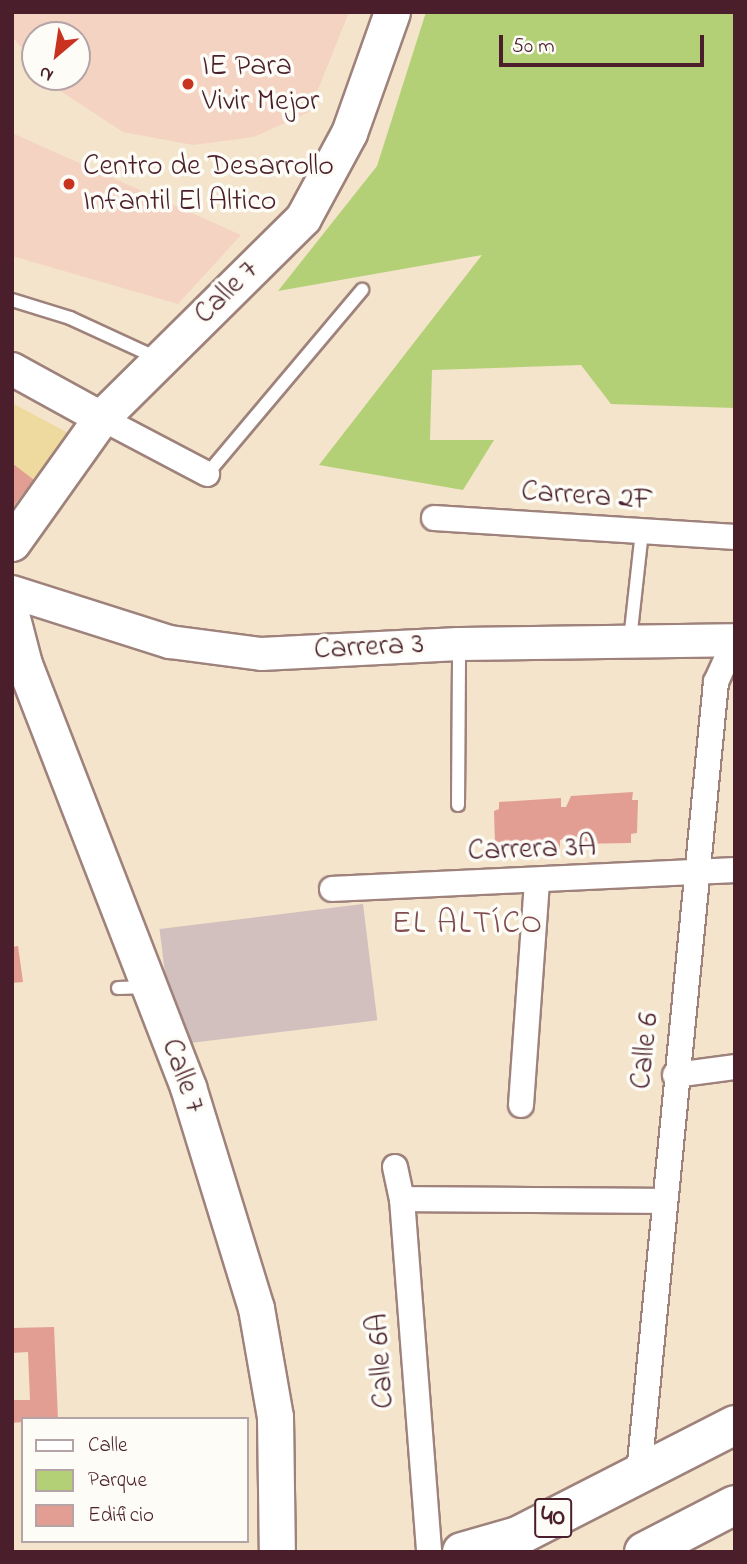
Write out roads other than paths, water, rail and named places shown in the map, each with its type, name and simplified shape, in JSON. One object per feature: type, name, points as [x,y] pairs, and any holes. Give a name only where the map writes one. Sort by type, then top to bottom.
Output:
[{"type":"highway","name":"40","points":[[462,1552],[518,1536],[735,1425]]},
{"type":"highway","points":[[644,1552],[735,1505]]},
{"type":"main road","name":"Calle 7","points":[[12,543],[101,418],[303,218],[349,133],[392,12]]},
{"type":"main road","name":"Calle 7","points":[[14,634],[133,987],[188,1087],[256,1308],[275,1417],[277,1552]]},
{"type":"street","points":[[12,369],[207,474]]},
{"type":"street","name":"Carrera 2F","points":[[434,518],[735,537]]},
{"type":"street","name":"Carrera 3","points":[[12,592],[170,642],[261,654],[459,644],[735,640]]},
{"type":"street","name":"Calle 6","points":[[639,1473],[675,1075],[697,874],[705,704],[735,640]]},
{"type":"street","name":"Carrera 3A","points":[[332,889],[537,882],[735,870]]},
{"type":"street","points":[[522,1105],[537,882]]},
{"type":"street","points":[[675,1075],[735,1067]]},
{"type":"street","name":"Calle 6A","points":[[395,1167],[402,1199],[429,1552]]},
{"type":"street","points":[[402,1199],[664,1201]]},
{"type":"lane","points":[[207,474],[362,290]]},
{"type":"lane","points":[[12,300],[70,318],[160,359]]},
{"type":"lane","points":[[629,643],[642,533]]},
{"type":"lane","points":[[458,805],[459,644]]},
{"type":"place","name":"IE Para Vivir Mejor","points":[[188,84]]},
{"type":"place","name":"Centro de Desarrollo Infantil El Altico","points":[[69,184]]},
{"type":"district","name":"EL ALTÍCO","points":[[468,925]]}]
